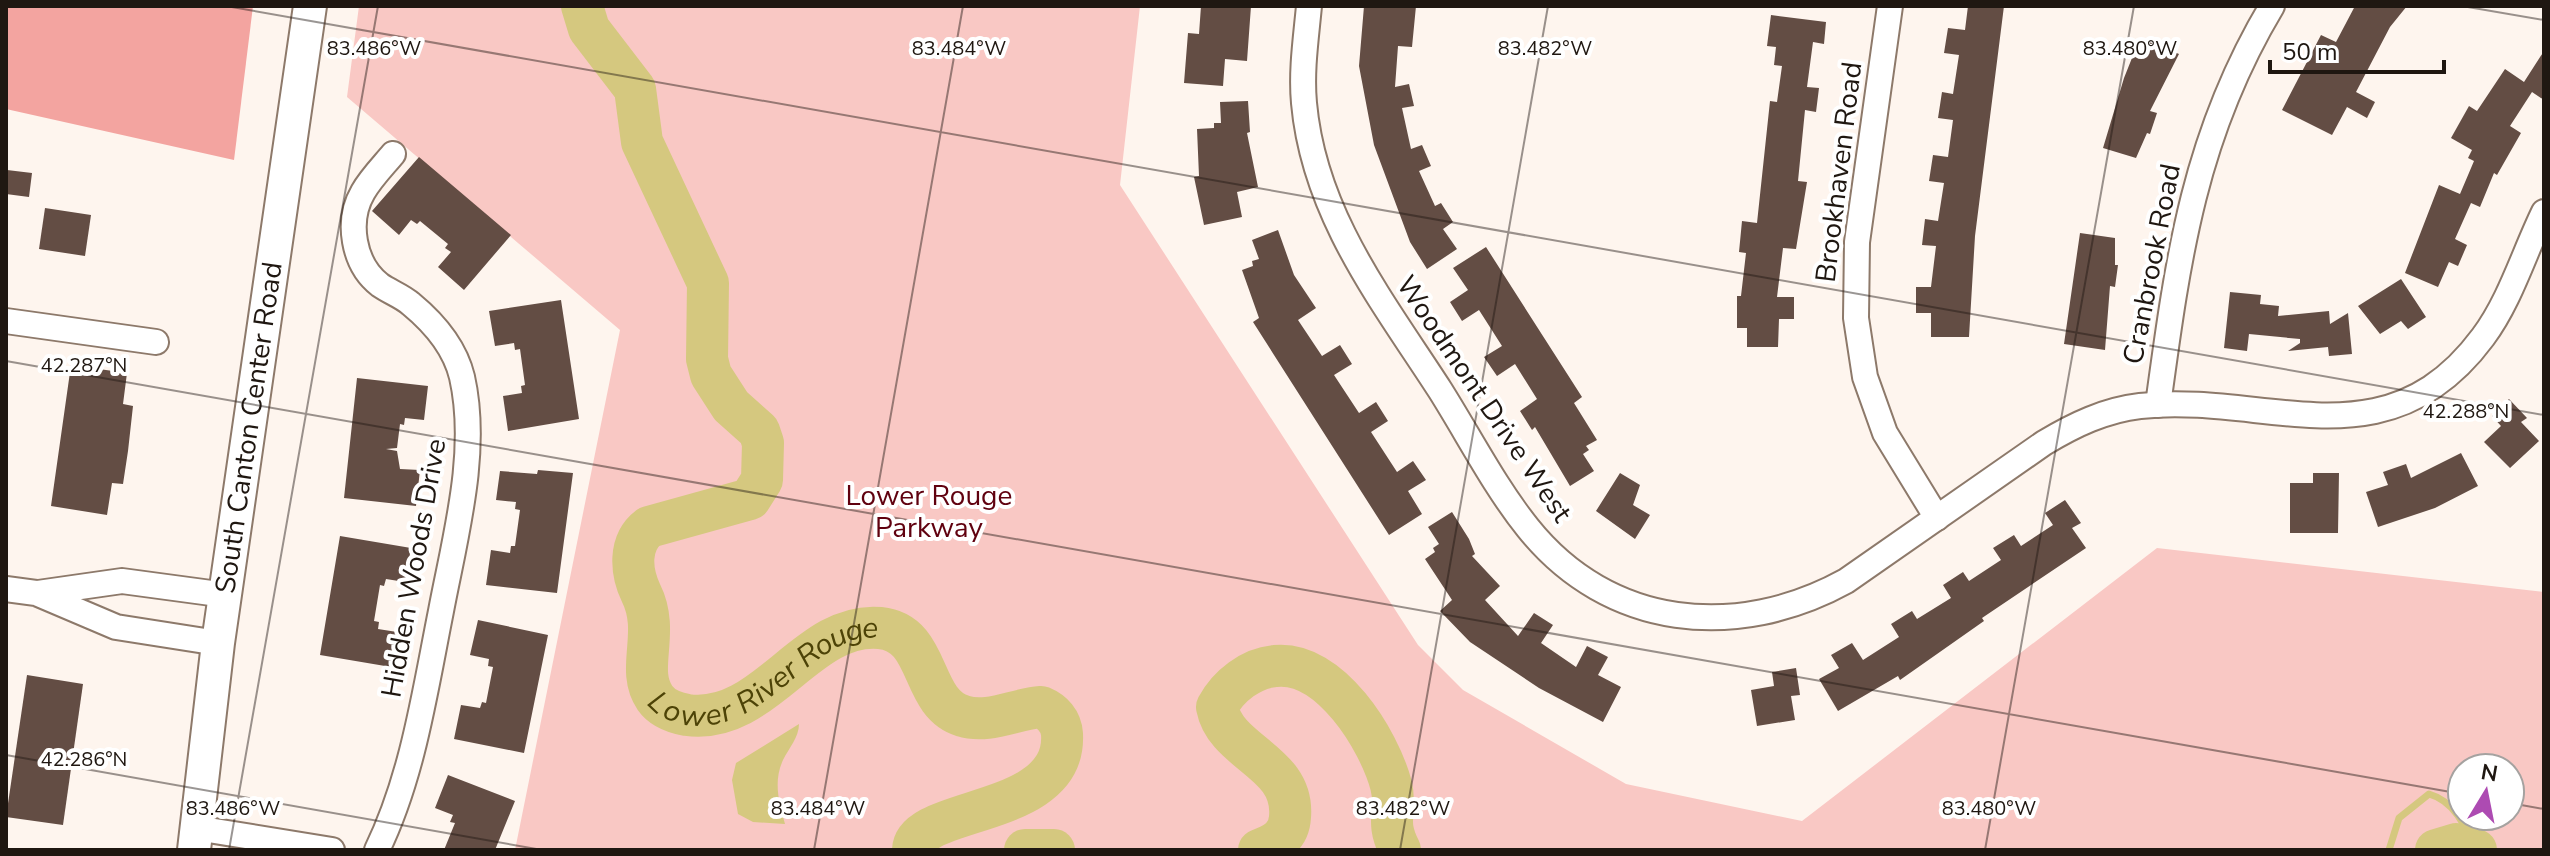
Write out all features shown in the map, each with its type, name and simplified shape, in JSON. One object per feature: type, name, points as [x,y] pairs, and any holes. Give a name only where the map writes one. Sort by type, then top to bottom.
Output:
[{"type":"main road","name":"South Canton Center Road","points":[[195,839],[218,643],[310,6]]},
{"type":"street","name":"Woodmont Drive West","points":[[1309,6],[1304,100],[1315,168],[1336,224],[1527,527],[1568,568],[1595,586],[1640,606],[1696,618],[1745,617],[1816,597],[2071,427],[2111,412],[2158,405],[2335,418],[2393,406],[2420,394],[2450,373],[2485,335],[2544,212]]},
{"type":"street","name":"Brookhaven Road","points":[[1890,6],[1857,242],[1856,318],[1865,377],[1885,433],[1937,518]]},
{"type":"street","name":"Cranbrook Road","points":[[2158,405],[2180,250],[2204,154],[2223,101],[2272,6]]},
{"type":"street","name":"Hidden Woods Drive","points":[[377,850],[399,797],[422,705],[456,535],[468,435],[467,402],[461,372],[447,342],[410,302],[379,284],[359,261],[355,215],[362,193],[393,154]]},
{"type":"street","points":[[6,321],[156,342]]},
{"type":"street","points":[[36,593],[122,581],[226,595]]},
{"type":"street","points":[[6,589],[36,593],[116,627],[218,643]]},
{"type":"street","points":[[195,839],[332,850]]},
{"type":"green space","name":"Lower Rouge Parkway","points":[[359,6],[1140,6],[1120,185],[1418,645],[1463,690],[1626,784],[1802,821],[2157,548],[2544,592],[2544,850],[515,850],[620,330],[347,97]]},
{"type":"shaded area","points":[[6,6],[253,6],[234,160],[6,109]]},
{"type":"shaded area","points":[[799,724],[778,776],[779,800],[785,824],[753,822],[738,814],[732,780],[736,763]]},
{"type":"building","points":[[1201,6],[1251,6],[1247,61],[1225,59],[1223,86],[1184,83],[1188,33],[1199,34]]},
{"type":"building","points":[[1364,6],[1416,6],[1412,47],[1398,46],[1395,87],[1409,84],[1414,106],[1402,108],[1411,149],[1422,145],[1431,166],[1419,171],[1435,206],[1441,203],[1453,222],[1443,229],[1457,249],[1427,269],[1410,242],[1374,145],[1359,66]]},
{"type":"building","points":[[1968,6],[2004,6],[1975,236],[1969,337],[1931,337],[1931,313],[1916,313],[1916,287],[1931,287],[1936,246],[1922,245],[1925,219],[1938,221],[1944,183],[1929,181],[1933,155],[1948,157],[1953,120],[1938,118],[1942,92],[1953,94],[1959,55],[1944,53],[1948,28],[1965,30]]},
{"type":"building","points":[[2355,6],[2407,6],[2390,27],[2356,92],[2375,102],[2367,118],[2347,107],[2332,135],[2282,110],[2321,35],[2336,42]]},
{"type":"building","points":[[1771,15],[1826,22],[1824,44],[1813,42],[1807,87],[1819,88],[1816,112],[1805,110],[1798,181],[1807,182],[1796,249],[1783,248],[1777,297],[1794,297],[1794,319],[1779,319],[1778,347],[1747,347],[1747,328],[1737,328],[1737,296],[1741,296],[1746,253],[1739,252],[1742,221],[1757,223],[1770,101],[1777,102],[1782,66],[1774,65],[1776,47],[1767,46]]},
{"type":"building","points":[[2140,38],[2179,54],[2150,111],[2157,113],[2150,134],[2147,133],[2136,158],[2103,148],[2124,78]]},
{"type":"building","points":[[2544,51],[2544,100],[2532,92],[2510,126],[2521,133],[2497,175],[2494,173],[2480,207],[2471,203],[2455,239],[2467,245],[2458,266],[2449,262],[2438,287],[2405,273],[2439,185],[2460,194],[2474,161],[2468,158],[2472,150],[2451,138],[2469,106],[2477,111],[2505,69],[2524,82]]},
{"type":"building","points":[[1248,101],[1250,132],[1247,133],[1258,187],[1237,192],[1242,217],[1204,225],[1194,177],[1199,176],[1197,129],[1214,128],[1214,123],[1221,123],[1220,102]]},
{"type":"building","points":[[419,157],[511,235],[464,290],[438,267],[451,252],[445,248],[448,244],[420,221],[417,224],[411,220],[399,235],[372,211]]},
{"type":"building","points":[[7,170],[32,173],[29,197],[6,194]]},
{"type":"building","points":[[45,208],[91,215],[85,256],[39,249]]},
{"type":"building","points":[[1278,230],[1294,275],[1316,308],[1298,320],[1322,356],[1340,345],[1352,364],[1334,375],[1359,413],[1376,402],[1388,421],[1371,432],[1397,472],[1413,461],[1426,480],[1408,491],[1422,514],[1389,535],[1253,322],[1259,318],[1242,270],[1253,266],[1252,261],[1259,259],[1252,240]]},
{"type":"building","points":[[2080,233],[2115,238],[2115,265],[2118,265],[2115,287],[2110,286],[2105,350],[2064,344]]},
{"type":"building","points":[[1486,247],[1582,397],[1574,403],[1597,440],[1586,446],[1589,450],[1583,454],[1594,471],[1570,486],[1535,427],[1532,430],[1520,411],[1537,399],[1515,364],[1497,376],[1484,357],[1502,346],[1479,310],[1462,321],[1450,302],[1468,290],[1453,268]]},
{"type":"building","points":[[2401,279],[2426,317],[2408,329],[2401,321],[2380,334],[2358,306]]},
{"type":"building","points":[[2230,292],[2261,295],[2260,304],[2279,306],[2278,316],[2329,311],[2330,324],[2348,313],[2352,354],[2329,356],[2328,347],[2288,351],[2300,343],[2300,339],[2249,334],[2247,351],[2224,348]]},
{"type":"building","points":[[561,300],[579,419],[508,431],[503,396],[522,393],[521,386],[525,385],[520,349],[515,350],[514,343],[495,346],[489,311]]},
{"type":"building","points":[[71,365],[127,373],[123,404],[133,406],[128,451],[123,484],[112,483],[107,515],[51,506]]},
{"type":"building","points":[[357,378],[428,386],[424,420],[405,418],[404,425],[400,424],[397,448],[386,449],[397,451],[400,469],[420,470],[416,506],[344,498]]},
{"type":"building","points":[[2509,399],[2527,418],[2521,422],[2539,441],[2510,468],[2484,442],[2501,426],[2492,416]]},
{"type":"building","points":[[2461,453],[2478,486],[2435,508],[2378,527],[2366,492],[2388,485],[2383,472],[2406,464],[2411,478]]},
{"type":"building","points":[[538,470],[573,473],[557,593],[486,585],[491,550],[510,553],[511,546],[515,546],[520,510],[515,509],[516,502],[496,500],[500,471],[537,474]]},
{"type":"building","points":[[1620,473],[1640,485],[1633,505],[1650,515],[1635,539],[1596,511]]},
{"type":"building","points":[[2313,473],[2339,473],[2338,533],[2290,533],[2290,483],[2313,483]]},
{"type":"building","points":[[2065,500],[2081,523],[2072,528],[2086,548],[1982,618],[1984,621],[1900,680],[1898,676],[1838,711],[1819,679],[1839,668],[1831,655],[1852,643],[1863,660],[1899,637],[1891,624],[1912,611],[1917,619],[1951,598],[1943,585],[1963,572],[1969,581],[2001,560],[1993,548],[2014,535],[2021,546],[2053,525],[2045,513]]},
{"type":"building","points":[[1452,512],[1469,539],[1475,554],[1472,556],[1500,586],[1485,600],[1518,636],[1534,613],[1553,625],[1541,643],[1576,667],[1587,646],[1608,657],[1598,675],[1621,687],[1603,722],[1539,688],[1470,642],[1440,611],[1452,600],[1425,559],[1435,552],[1433,548],[1439,544],[1428,527]]},
{"type":"building","points":[[340,536],[411,548],[405,582],[386,579],[384,586],[380,585],[374,621],[379,622],[378,629],[397,632],[391,667],[320,655]]},
{"type":"building","points":[[478,620],[548,635],[524,753],[454,739],[461,705],[480,708],[482,702],[486,703],[493,667],[488,666],[489,659],[470,655]]},
{"type":"building","points":[[1796,668],[1800,695],[1791,696],[1795,720],[1757,726],[1751,690],[1774,686],[1772,672]]},
{"type":"building","points":[[27,675],[83,684],[63,825],[6,817]]},
{"type":"building","points":[[448,775],[515,801],[495,850],[444,850],[455,823],[450,822],[453,815],[435,808]]},
{"type":"waterway","name":"Lower River Rouge","points":[[582,6],[589,29],[635,89],[642,142],[708,283],[707,359],[711,375],[731,406],[759,431],[763,443],[762,480],[750,499],[649,527],[637,541],[633,558],[649,622],[649,687],[658,702],[674,711],[687,715],[715,714],[740,705],[830,640],[854,630],[880,628],[897,633],[909,642],[939,697],[949,709],[963,716],[992,717],[1041,707],[1053,714],[1062,734],[1057,762],[1041,782],[1018,796],[938,825],[920,836],[913,850]]},
{"type":"waterway","name":"Lower River Rouge","points":[[1259,850],[1276,842],[1287,829],[1289,798],[1271,770],[1233,736],[1223,723],[1217,707],[1241,679],[1257,670],[1275,666],[1295,668],[1315,676],[1333,689],[1364,726],[1391,785],[1393,831],[1400,850]]},
{"type":"waterway","points":[[2389,850],[2399,818],[2429,794],[2452,808],[2463,823],[2474,849]]},
{"type":"waterway","name":"Lower River Rouge","points":[[2436,850],[2456,844],[2476,850]]},
{"type":"waterway","name":"Lower River Rouge","points":[[1025,850],[1054,850]]}]
